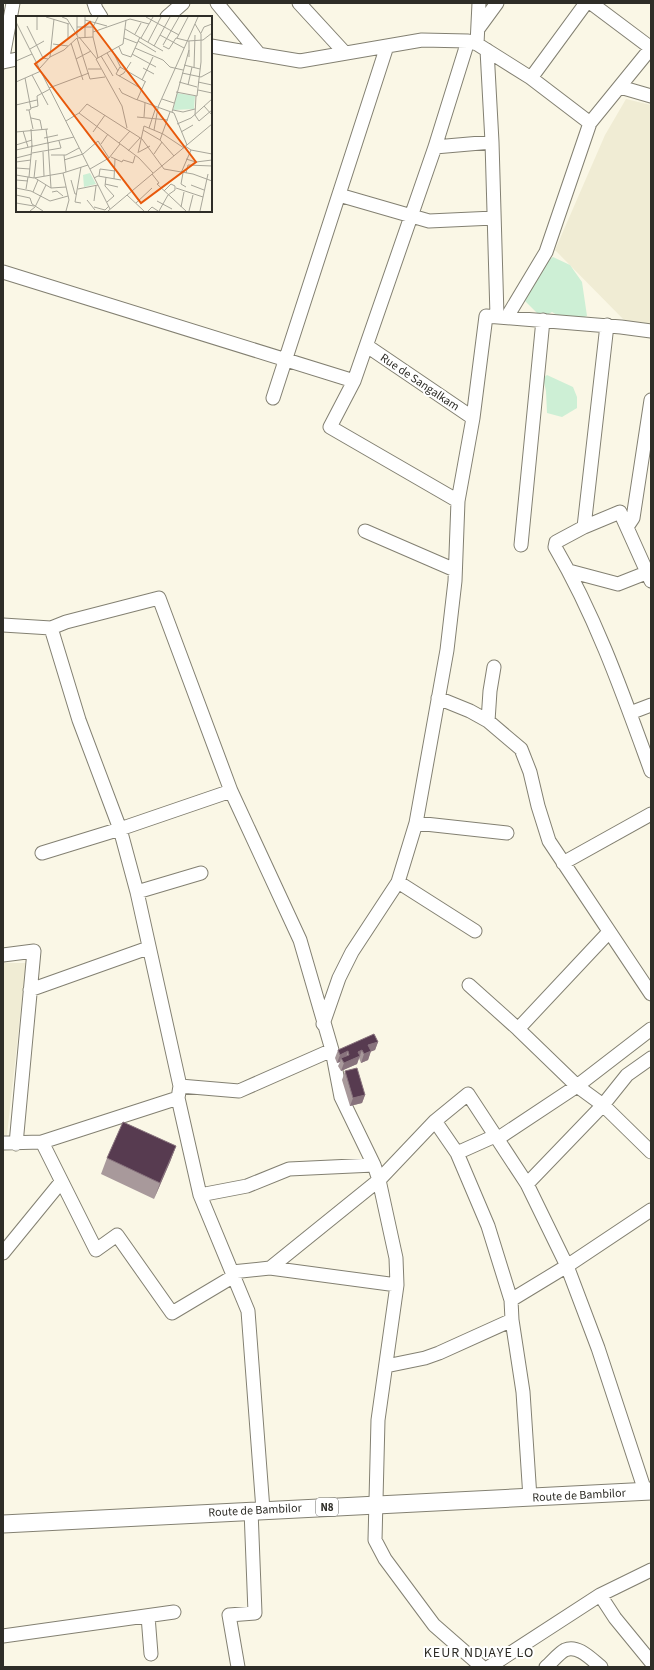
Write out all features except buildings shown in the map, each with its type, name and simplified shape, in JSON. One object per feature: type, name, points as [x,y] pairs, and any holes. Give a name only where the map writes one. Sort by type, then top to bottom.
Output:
[{"type":"main road","name":"Route de Bambilor","points":[[3,1524],[648,1491]]},
{"type":"street","points":[[3,57],[13,3]]},
{"type":"street","points":[[94,3],[100,16]]},
{"type":"street","points":[[168,16],[183,3]]},
{"type":"street","points":[[217,3],[259,54]]},
{"type":"street","points":[[299,3],[345,53]]},
{"type":"street","points":[[479,3],[477,45],[492,142],[494,218],[502,316]]},
{"type":"street","points":[[478,29],[497,3]]},
{"type":"street","points":[[530,78],[586,3]]},
{"type":"street","points":[[502,316],[546,252],[590,123],[651,48],[591,3]]},
{"type":"street","points":[[212,46],[300,61],[422,40],[477,45],[530,78],[590,123]]},
{"type":"street","points":[[458,501],[330,427],[354,381],[435,147],[477,45]]},
{"type":"street","points":[[273,398],[387,46]]},
{"type":"street","points":[[3,62],[16,59]]},
{"type":"street","points":[[620,87],[651,96]]},
{"type":"street","points":[[435,147],[492,142]]},
{"type":"street","points":[[339,195],[429,221],[494,218]]},
{"type":"street","points":[[3,272],[354,381]]},
{"type":"street","points":[[323,1024],[339,978],[352,952],[398,882],[416,823],[447,650],[455,570],[458,501],[473,418],[486,316],[607,325],[651,331]]},
{"type":"street","points":[[521,545],[542,320]]},
{"type":"street","points":[[584,527],[607,325]]},
{"type":"street","name":"Rue de Sangalkam","points":[[367,346],[473,418]]},
{"type":"street","points":[[627,527],[633,518],[651,400]]},
{"type":"street","points":[[569,571],[618,584],[650,575],[620,512],[584,527],[556,542],[555,547],[569,571],[612,663],[651,771]]},
{"type":"street","points":[[365,531],[455,570]]},
{"type":"street","points":[[3,625],[51,628],[66,622],[159,598],[231,791],[300,940],[323,1024],[332,1050],[341,1097],[374,1165],[379,1180],[396,1258],[397,1285],[378,1420],[375,1504],[376,1540],[385,1560],[434,1625],[482,1667]]},
{"type":"street","points":[[51,628],[79,720],[120,829],[137,892],[200,1195],[248,1311],[257,1510],[254,1613],[229,1615],[238,1667]]},
{"type":"street","points":[[488,721],[490,691],[494,667]]},
{"type":"street","points":[[438,698],[470,710],[488,721],[521,749],[530,772],[538,806],[549,841],[651,994]]},
{"type":"street","points":[[630,713],[651,705]]},
{"type":"street","points":[[42,853],[120,829],[231,791]]},
{"type":"street","points":[[563,863],[651,814]]},
{"type":"street","points":[[416,823],[507,833]]},
{"type":"street","points":[[137,892],[201,873]]},
{"type":"street","points":[[398,882],[475,931]]},
{"type":"street","points":[[518,1029],[609,932]]},
{"type":"street","points":[[30,990],[148,948]]},
{"type":"street","points":[[3,955],[34,951],[9,1143],[42,1142],[179,1092],[239,1091],[332,1050]]},
{"type":"street","points":[[469,985],[518,1029],[577,1086],[603,1105],[651,1152]]},
{"type":"street","points":[[457,1153],[496,1137],[577,1086],[651,1029]]},
{"type":"street","points":[[527,1184],[603,1105],[627,1074],[651,1058]]},
{"type":"street","points":[[270,1268],[379,1180],[435,1121],[468,1094],[527,1184],[567,1266],[598,1348],[648,1491]]},
{"type":"street","points":[[435,1121],[457,1153],[488,1226],[511,1300],[512,1320],[523,1392],[530,1498]]},
{"type":"street","points":[[42,1142],[96,1250],[117,1235],[172,1313],[233,1274],[270,1268],[397,1285]]},
{"type":"street","points":[[200,1195],[247,1186],[289,1169],[374,1165]]},
{"type":"street","points":[[3,1253],[61,1182]]},
{"type":"street","points":[[511,1300],[567,1266],[651,1210]]},
{"type":"street","points":[[386,1366],[424,1358],[512,1320]]},
{"type":"street","points":[[489,1667],[600,1595],[651,1570]]},
{"type":"street","points":[[600,1595],[615,1618],[651,1662]]},
{"type":"street","points":[[3,1636],[174,1612]]},
{"type":"street","points":[[148,1616],[151,1654]]},
{"type":"street","points":[[546,1667],[565,1650],[572,1649],[582,1652],[602,1667]]},
{"type":"shaded area","points":[[626,99],[651,105],[651,326],[626,322],[555,250],[605,135]]},
{"type":"shaded area","points":[[3,963],[26,963],[7,1135],[3,1135]]},
{"type":"green space","points":[[553,257],[570,265],[582,282],[587,316],[569,322],[552,312],[542,318],[522,298],[542,264]]},
{"type":"green space","points":[[547,375],[573,387],[577,397],[577,408],[562,417],[547,413],[546,391],[543,378]]},
{"type":"district","name":"KEUR NDIAYE LO","points":[[479,1652]]}]
